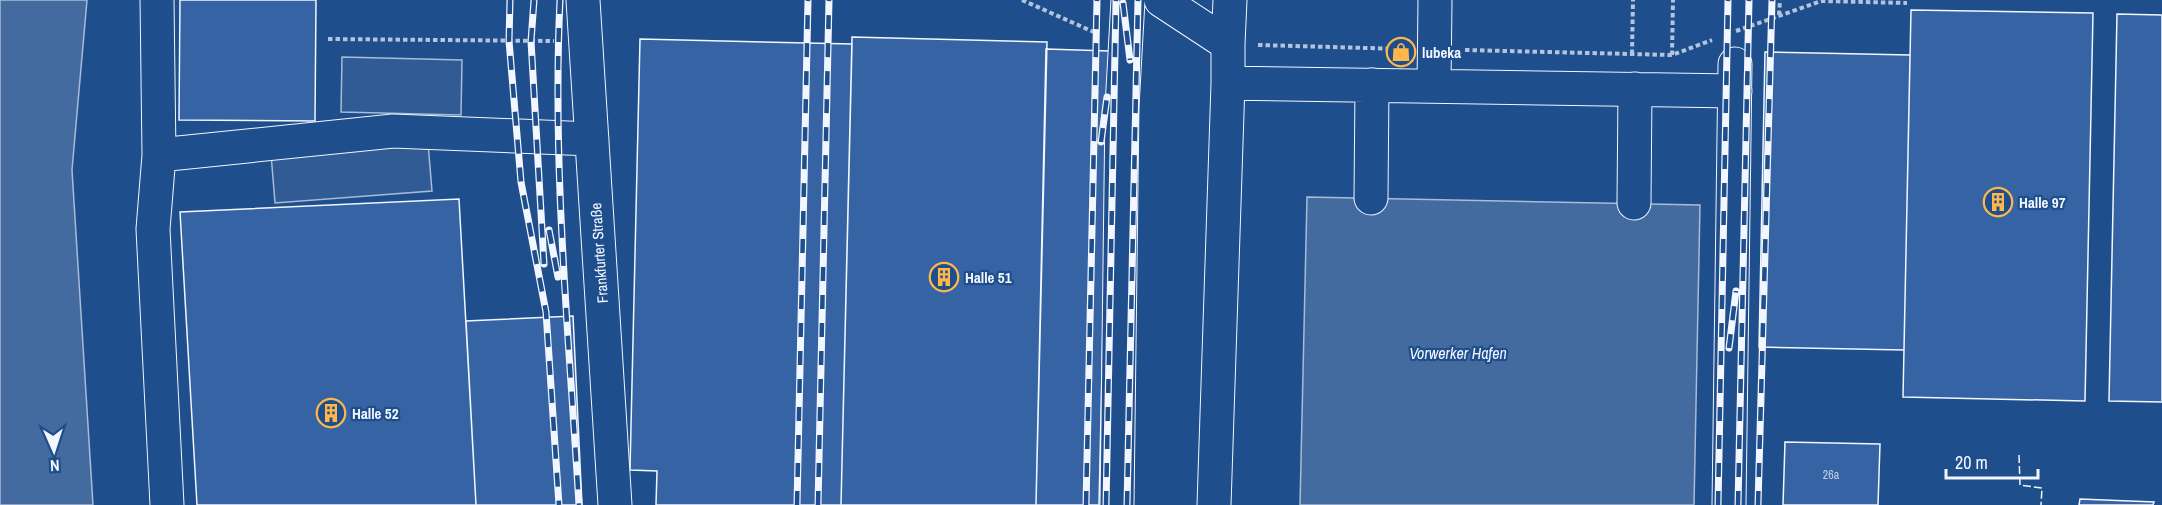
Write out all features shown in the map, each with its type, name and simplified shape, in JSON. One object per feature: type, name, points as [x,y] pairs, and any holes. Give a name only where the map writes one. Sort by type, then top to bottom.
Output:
[{"type":"street","points":[[157,0],[159,155],[153,229],[167,505]]},
{"type":"street","name":"Frankfurter Straße","points":[[583,0],[615,505]]},
{"type":"street","points":[[1116,505],[1122,106],[1128,0]]},
{"type":"street","points":[[1161,0],[1228,44]]},
{"type":"street","points":[[1214,505],[1230,0]]},
{"type":"street","points":[[1434,86],[1435,0]]},
{"type":"street","points":[[1228,83],[1635,89],[1735,78],[1729,505]]},
{"type":"street","points":[[1371,85],[1371,198]]},
{"type":"street","points":[[1634,203],[1635,89]]},
{"type":"street","points":[[159,155],[393,131],[591,140]]},
{"type":"path","points":[[1632,54],[1633,0]]},
{"type":"path","points":[[1672,55],[1673,0]]},
{"type":"path","points":[[1779,15],[1780,0]]},
{"type":"path","points":[[328,39],[585,41]]},
{"type":"shaded area","points":[[342,57],[462,60],[461,115],[341,112]]},
{"type":"shaded area","points":[[428,143],[432,191],[275,203],[271,154]]},
{"type":"water","points":[[0,0],[87,0],[72,170],[93,505],[0,505]]},
{"type":"water","name":"Vorwerker Hafen","points":[[1307,197],[1700,205],[1694,505],[1300,505]]},
{"type":"building","points":[[180,0],[316,0],[315,121],[179,120]]},
{"type":"building","name":"Halle 97","points":[[1911,10],[2093,13],[2085,401],[1903,397]]},
{"type":"building","points":[[2117,14],[2162,15],[2162,402],[2109,401]]},
{"type":"building","name":"Halle 51","points":[[852,37],[1047,42],[1036,505],[841,505]]},
{"type":"building","points":[[640,39],[852,44],[841,505],[656,505],[657,471],[630,470]]},
{"type":"building","points":[[1046,49],[1109,51],[1099,505],[1036,505]]},
{"type":"building","points":[[1765,52],[1910,55],[1904,350],[1759,347]]},
{"type":"building","name":"Halle 52","points":[[459,199],[476,505],[197,505],[180,212]]},
{"type":"building","points":[[573,316],[582,505],[476,505],[466,321]]},
{"type":"building","points":[[1785,442],[1880,444],[1878,505],[1783,505]]},
{"type":"building","points":[[2080,499],[2154,502],[2153,505],[2079,505]]},
{"type":"railway","points":[[510,0],[509,41],[521,182],[546,312],[559,505]]},
{"type":"railway","points":[[534,0],[531,41],[544,264]]},
{"type":"railway","points":[[560,0],[558,63],[560,189],[579,505]]},
{"type":"railway","points":[[797,505],[808,0]]},
{"type":"railway","points":[[818,505],[829,0]]},
{"type":"railway","points":[[1086,505],[1097,0]]},
{"type":"railway","points":[[1106,505],[1116,0]]},
{"type":"railway","points":[[1127,505],[1138,0]]},
{"type":"railway","points":[[1718,505],[1728,0]]},
{"type":"railway","points":[[1738,505],[1749,0]]},
{"type":"railway","points":[[1758,505],[1772,0]]},
{"type":"railway","points":[[1123,3],[1130,60]]},
{"type":"railway","points":[[1101,142],[1107,97]]},
{"type":"railway","points":[[549,230],[558,277]]},
{"type":"railway","points":[[1729,348],[1736,291]]},
{"type":"fence","points":[[2019,455],[2020,485],[2042,488],[2041,505]]},
{"type":"place","name":"lubeka","points":[[1401,52]]},
{"type":"place","name":"Halle 97","points":[[1998,202]]},
{"type":"place","name":"Halle 51","points":[[944,277]]},
{"type":"place","name":"Halle 52","points":[[331,413]]}]
